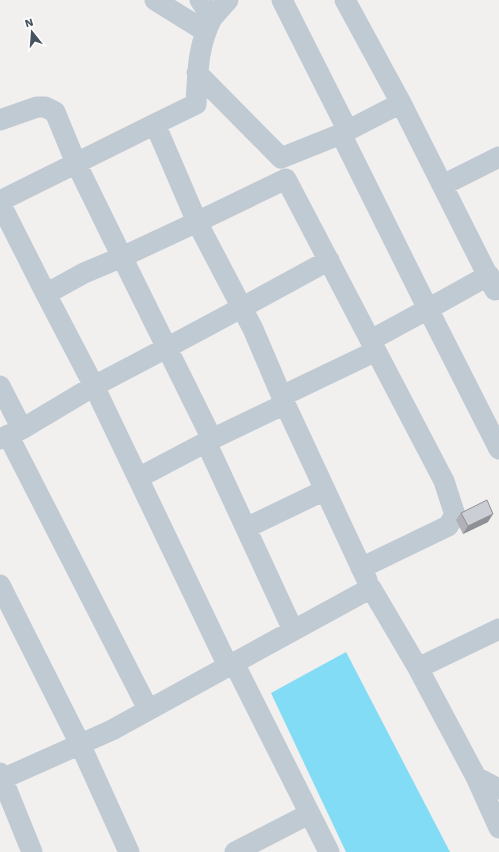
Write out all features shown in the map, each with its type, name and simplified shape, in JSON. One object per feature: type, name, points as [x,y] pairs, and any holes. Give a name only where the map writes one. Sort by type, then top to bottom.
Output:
[{"type":"street","points":[[155,0],[209,24]]},
{"type":"street","points":[[200,0],[209,24]]},
{"type":"street","points":[[228,0],[209,24],[198,60],[196,104],[0,202],[94,386],[138,478],[231,664],[329,852]]},
{"type":"street","points":[[282,0],[428,309],[499,449]]},
{"type":"street","points":[[138,478],[284,400],[373,346],[428,309],[495,288],[401,103],[345,0]]},
{"type":"street","points":[[198,73],[281,158],[345,133],[401,103]]},
{"type":"street","points":[[0,120],[37,106],[45,107],[55,112],[76,163],[209,440],[246,528],[293,630]]},
{"type":"street","points":[[155,124],[197,222],[253,329],[361,568],[371,588],[418,668],[476,777],[499,828]]},
{"type":"street","points":[[443,185],[499,157]]},
{"type":"street","points":[[46,294],[84,273],[122,257],[286,179],[444,480],[455,514],[448,526],[361,568]]},
{"type":"street","points":[[10,434],[94,386],[329,260]]},
{"type":"street","points":[[0,386],[10,434],[148,709]]},
{"type":"street","points":[[246,528],[325,490]]},
{"type":"street","points":[[0,585],[80,744],[129,852]]},
{"type":"street","points":[[32,852],[1,777],[112,730],[371,588]]},
{"type":"street","points":[[418,668],[499,629]]},
{"type":"street","points":[[476,777],[499,789]]},
{"type":"street","points":[[234,852],[309,814]]},
{"type":"water","points":[[346,652],[450,852],[346,852],[271,693]]},
{"type":"building","points":[[487,500],[493,514],[468,526],[461,513]]}]
